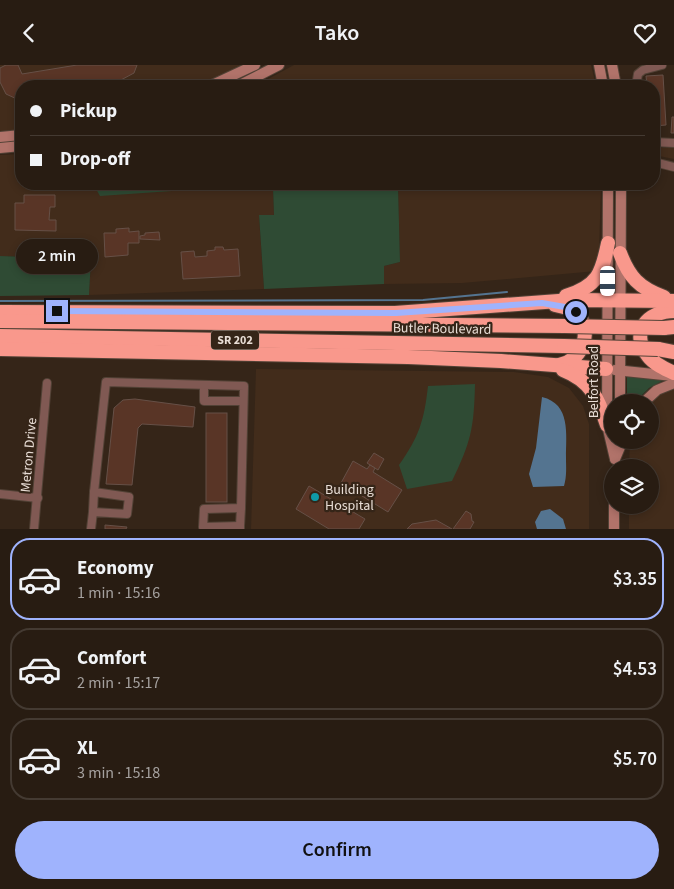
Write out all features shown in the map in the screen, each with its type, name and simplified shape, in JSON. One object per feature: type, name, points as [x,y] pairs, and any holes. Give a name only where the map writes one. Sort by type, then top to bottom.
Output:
[{"type":"highway","points":[[542,303],[577,292],[590,285],[602,269],[608,243]]},
{"type":"highway","points":[[620,253],[630,275],[640,287],[674,300]]},
{"type":"highway","points":[[0,312],[396,313],[542,303],[674,300]]},
{"type":"highway","points":[[542,303],[565,307],[576,312],[584,329],[581,351],[577,356],[569,363],[551,366]]},
{"type":"highway","points":[[674,311],[662,311],[650,317],[643,327],[641,342],[651,359],[674,375]]},
{"type":"highway","name":"Butler Boulevard","points":[[0,321],[671,328]]},
{"type":"highway","name":"Butler Boulevard","points":[[0,336],[674,348]]},
{"type":"highway","points":[[0,349],[408,357],[606,369]]},
{"type":"highway","points":[[658,349],[674,352]]},
{"type":"highway","points":[[551,366],[577,376],[589,385],[598,399],[604,416]]},
{"type":"main road","points":[[223,80],[255,65]]},
{"type":"main road","points":[[250,80],[279,65]]},
{"type":"main road","points":[[599,65],[602,80]]},
{"type":"main road","points":[[612,65],[615,80]]},
{"type":"main road","points":[[0,137],[15,136]]},
{"type":"main road","points":[[0,148],[15,147]]},
{"type":"main road","name":"Belfort Road","points":[[608,190],[608,243],[615,300],[620,394]]},
{"type":"main road","name":"Belfort Road","points":[[606,394],[606,369],[620,253],[621,190]]},
{"type":"main road","points":[[606,369],[674,375]]},
{"type":"main road","points":[[653,394],[674,383]]},
{"type":"main road","points":[[614,514],[614,529]]},
{"type":"street","points":[[637,80],[638,74],[643,70],[662,65]]},
{"type":"street","points":[[660,142],[674,143]]},
{"type":"street","points":[[660,164],[674,167]]},
{"type":"street","name":"Metron Drive","points":[[34,529],[47,383]]},
{"type":"street","points":[[91,529],[106,383],[244,386],[243,401],[241,508],[240,528],[203,527],[204,509],[241,508]]},
{"type":"street","points":[[204,385],[204,401],[243,401]]},
{"type":"street","points":[[93,512],[127,514],[129,497],[94,492]]},
{"type":"street","points":[[0,494],[38,497]]},
{"type":"shaded area","points":[[0,65],[244,65],[210,80],[15,80],[15,131],[0,132]]},
{"type":"shaded area","points":[[294,65],[591,65],[595,80],[266,80]]},
{"type":"shaded area","points":[[660,148],[674,148],[674,159],[660,156]]},
{"type":"shaded area","points":[[15,154],[15,190],[273,190],[274,215],[259,216],[264,289],[89,295],[91,259],[0,256],[0,155]]},
{"type":"shaded area","points":[[398,190],[601,190],[599,253],[596,271],[462,283],[384,284],[384,266],[400,262]]},
{"type":"shaded area","points":[[256,369],[514,372],[548,377],[569,388],[583,406],[589,424],[589,529],[251,529]]},
{"type":"shaded area","points":[[674,387],[674,529],[629,529],[629,514],[659,514],[659,459],[629,459],[630,449],[659,449],[658,394]]},
{"type":"green space","points":[[97,190],[172,190],[172,191],[100,196]]},
{"type":"green space","points":[[273,190],[398,190],[400,262],[384,266],[384,284],[264,289],[259,215],[274,215]]},
{"type":"green space","points":[[0,256],[91,259],[89,295],[0,296]]},
{"type":"green space","points":[[627,377],[664,380],[649,388],[643,394],[627,394]]},
{"type":"green space","points":[[475,384],[474,412],[470,434],[452,481],[407,489],[399,465],[416,437],[425,409],[428,386]]},
{"type":"water","points":[[542,397],[558,406],[565,421],[566,479],[564,486],[533,487],[529,474],[536,448]]},
{"type":"water","points":[[550,509],[563,519],[566,529],[537,529],[535,522],[541,511]]},
{"type":"building","points":[[6,65],[18,65],[22,74],[77,65],[137,65],[134,73],[121,80],[15,80],[15,98],[6,94],[0,82],[0,68]]},
{"type":"building","points":[[663,75],[666,125],[660,126],[660,80],[646,80],[646,76]]},
{"type":"building","points":[[672,117],[674,117],[674,133],[671,133]]},
{"type":"building","points":[[24,195],[55,195],[55,207],[50,207],[49,220],[56,220],[56,231],[15,230],[15,203],[24,203]]},
{"type":"building","points":[[129,228],[129,232],[139,231],[139,243],[128,243],[128,255],[105,257],[104,233],[116,233],[116,229]]},
{"type":"building","points":[[159,232],[160,240],[140,239],[140,236],[145,235],[145,233]]},
{"type":"building","points":[[215,247],[223,247],[224,250],[238,249],[240,276],[183,279],[181,252],[194,251],[195,257],[207,256],[207,251],[215,250]]},
{"type":"building","points":[[135,399],[195,407],[193,427],[142,424],[138,428],[132,485],[106,484],[114,408],[123,400]]},
{"type":"building","points":[[206,413],[227,413],[227,502],[206,502]]},
{"type":"building","points":[[374,453],[384,459],[378,470],[367,463]]},
{"type":"building","points":[[353,461],[367,469],[370,465],[375,468],[373,472],[402,490],[388,512],[341,483]]},
{"type":"building","name":"Building Hospital","points":[[309,486],[365,519],[359,529],[329,529],[296,509]]},
{"type":"building","points":[[466,511],[471,514],[472,521],[474,522],[470,529],[453,529]]},
{"type":"building","points":[[436,520],[452,529],[407,529],[412,524]]},
{"type":"building","points":[[105,525],[127,527],[126,529],[105,529]]},
{"type":"waterway","points":[[0,301],[423,300],[507,292]]},
{"type":"place","name":"Building Hospital","points":[[315,497]]},
{"type":"route","points":[[57,311],[396,313],[542,303],[565,307],[576,312]]}]
